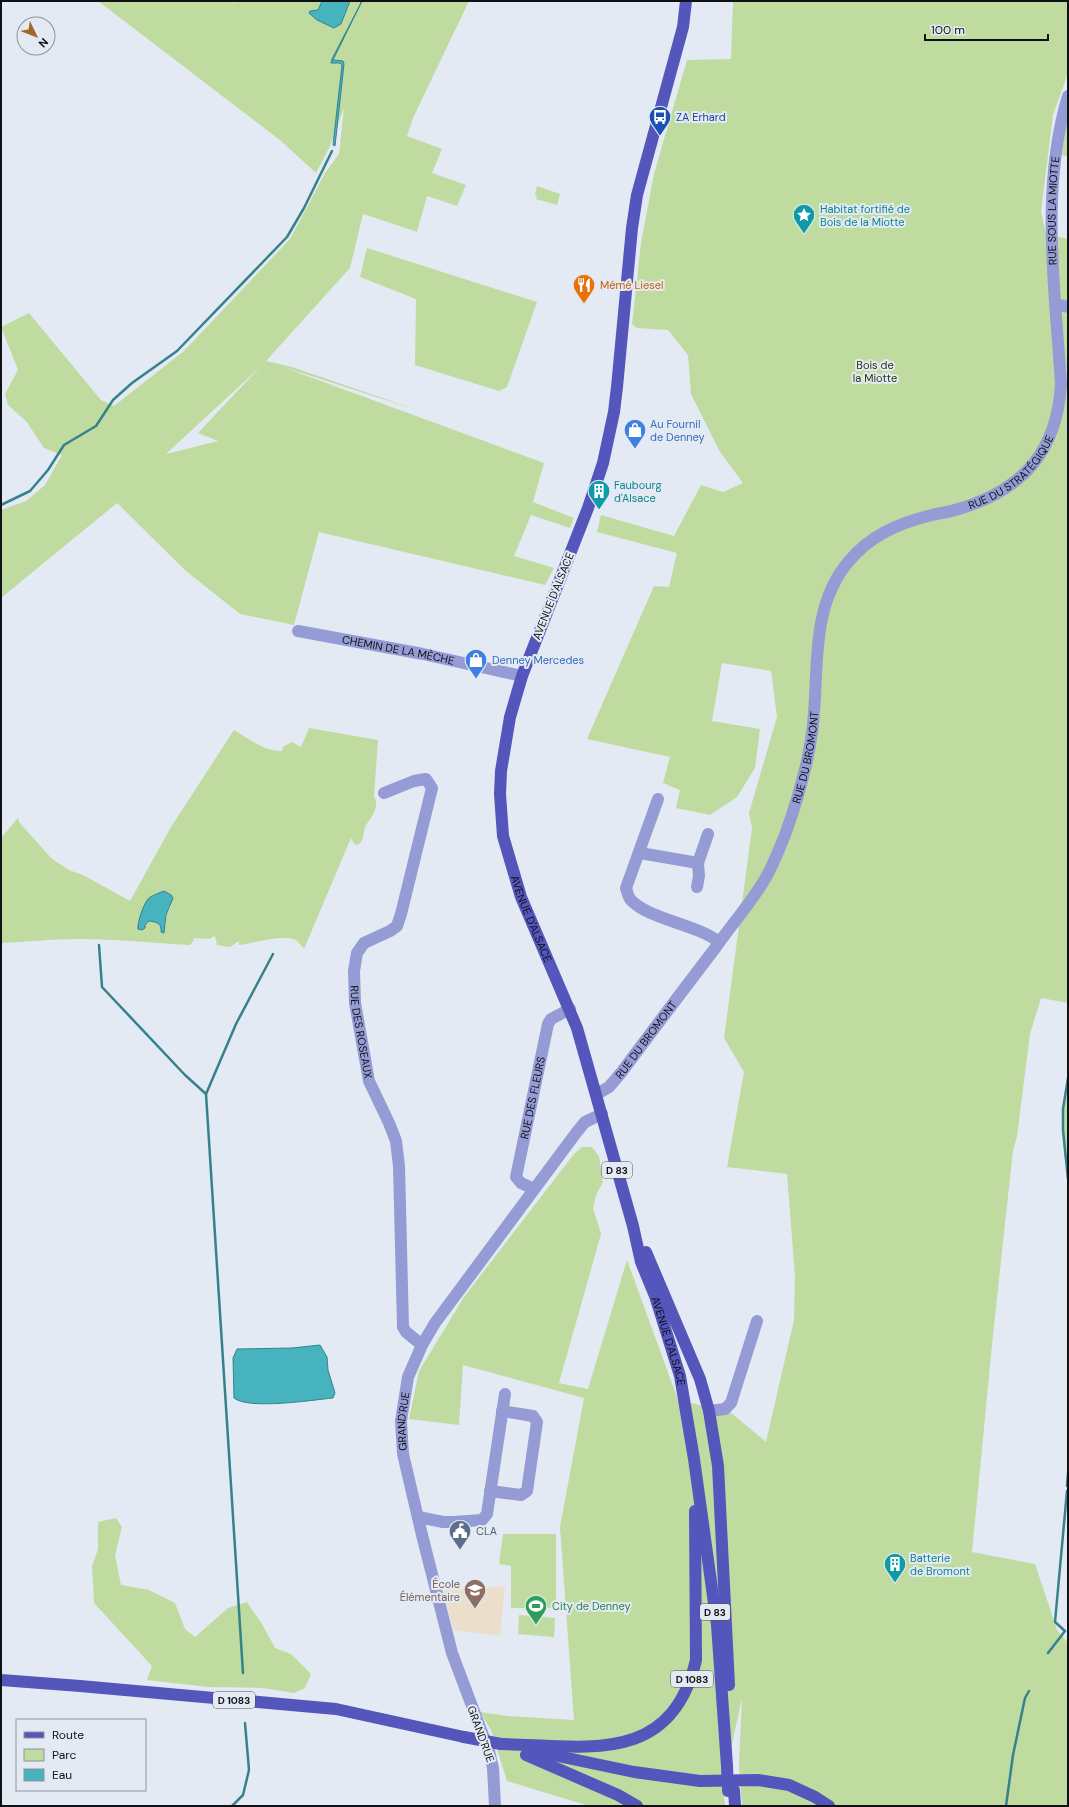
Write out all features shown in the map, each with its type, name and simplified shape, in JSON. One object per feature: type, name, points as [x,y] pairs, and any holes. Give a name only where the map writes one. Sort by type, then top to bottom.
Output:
[{"type":"main road","name":"AVENUE D'ALSACE","points":[[686,1],[683,27],[638,195],[632,228],[615,405],[603,463],[588,508],[522,676],[510,717],[503,755],[500,794],[503,836],[521,897],[577,1028],[597,1094],[633,1226],[641,1262],[656,1296],[680,1376],[694,1460]]},
{"type":"main road","name":"AVENUE D'ALSACE","points":[[633,1226],[700,1379],[709,1410]]},
{"type":"main road","name":"D 83","points":[[709,1410],[718,1466],[731,1790],[729,1806]]},
{"type":"main road","name":"D 83","points":[[694,1460],[717,1625],[730,1766]]},
{"type":"main road","name":"D 1083","points":[[501,1744],[607,1746],[639,1738],[662,1723],[680,1704],[691,1681],[696,1660],[694,1460]]},
{"type":"main road","name":"D 1083","points":[[1,1680],[336,1709],[634,1772],[700,1781],[758,1780],[789,1785],[815,1797],[829,1806]]},
{"type":"main road","name":"D 1083","points":[[501,1744],[618,1795],[637,1806]]},
{"type":"main road","name":"D 83","points":[[731,1790],[735,1806]]},
{"type":"street","name":"RUE SOUS LA MIOTTE","points":[[1056,304],[1052,240],[1053,174],[1063,111],[1068,96]]},
{"type":"street","points":[[1056,304],[1068,307]]},
{"type":"street","name":"RUE DU STRATÉGIQUE","points":[[850,560],[884,531],[921,518],[961,509],[994,496],[1017,480],[1041,455],[1056,422],[1060,406],[1061,384],[1056,304]]},
{"type":"street","name":"RUE DU BROMONT","points":[[597,1094],[609,1088],[621,1073],[766,879],[787,827],[806,768],[812,733],[819,631],[823,609],[833,583],[850,560]]},
{"type":"street","name":"CHEMIN DE LA MÈCHE","points":[[298,631],[423,654],[522,676]]},
{"type":"street","name":"RUE DES ROSEAUX","points":[[384,793],[414,781],[426,779],[432,788],[402,914],[397,926],[390,931],[364,943],[357,954],[354,971],[355,1003],[369,1081],[396,1141],[399,1166],[403,1327],[406,1332],[422,1345]]},
{"type":"street","points":[[658,799],[626,888],[629,898],[639,907],[708,934],[719,942]]},
{"type":"street","points":[[697,887],[699,876],[698,863],[708,834]]},
{"type":"street","points":[[640,852],[698,863]]},
{"type":"street","name":"RUE DES FLEURS","points":[[534,1189],[521,1183],[516,1177],[548,1024],[551,1019],[570,1010]]},
{"type":"street","name":"GRAND'RUE","points":[[495,1806],[495,1784],[492,1762],[452,1653],[403,1454],[401,1421],[408,1377],[422,1345],[435,1323],[576,1133],[586,1122],[602,1114]]},
{"type":"street","points":[[709,1410],[725,1409],[731,1403],[757,1321]]},
{"type":"street","points":[[418,1517],[443,1522],[482,1520],[487,1514],[505,1394]]},
{"type":"street","points":[[490,1491],[521,1494],[526,1491],[537,1422],[533,1416],[502,1411]]},
{"type":"shaded area","name":"École Élémentaire","points":[[505,1586],[500,1636],[453,1630],[443,1590]]},
{"type":"green space","points":[[98,1],[231,1],[234,3],[237,1],[322,1],[318,10],[310,11],[317,20],[341,24],[350,1],[469,1],[413,118],[407,136],[442,149],[432,173],[466,185],[457,206],[427,196],[417,232],[363,214],[350,268],[266,361],[292,367],[423,412],[280,366],[544,463],[533,502],[574,518],[570,528],[531,515],[514,556],[554,568],[545,585],[319,532],[294,625],[240,614],[186,571],[117,503],[1,598],[1,510],[26,501],[45,485],[62,455],[44,448],[26,421],[8,405],[5,394],[18,370],[1,327],[29,313],[101,400],[114,406],[184,351],[290,239],[325,173],[339,154],[344,108],[329,148],[316,173],[280,140]],"holes":[[[260,367],[198,433],[218,441],[166,454]]]},
{"type":"green space","name":"Bois de la Miotte","points":[[733,1],[1068,1],[1068,73],[1053,115],[1041,212],[1046,234],[1068,239],[1068,1003],[1041,998],[1030,1034],[1017,1136],[1013,1150],[972,1552],[1035,1564],[1057,1630],[1068,1643],[1068,1806],[742,1806],[739,1765],[742,1698],[723,1786],[725,1806],[589,1806],[507,1781],[491,1730],[480,1712],[508,1716],[574,1720],[560,1527],[584,1398],[463,1365],[459,1425],[409,1419],[419,1371],[464,1297],[574,1154],[582,1147],[592,1147],[599,1156],[603,1182],[596,1195],[593,1208],[601,1234],[559,1383],[588,1389],[627,1260],[678,1400],[730,1412],[766,1442],[794,1320],[795,1276],[787,1174],[727,1167],[744,1072],[724,1038],[752,828],[749,813],[777,717],[771,671],[722,663],[712,721],[760,729],[755,768],[737,797],[710,815],[676,808],[680,790],[663,783],[670,757],[587,739],[654,586],[669,587],[677,553],[597,532],[601,515],[674,536],[701,485],[723,492],[743,483],[720,452],[691,394],[688,355],[668,330],[637,328],[632,324],[641,243],[654,174],[687,60],[731,59]]},
{"type":"green space","points":[[1068,110],[1068,157],[1062,155]]},
{"type":"green space","points":[[537,186],[560,194],[557,205],[536,199],[537,196],[535,195]]},
{"type":"green space","points":[[367,248],[537,302],[507,387],[499,391],[415,365],[416,299],[360,277]]},
{"type":"green space","points":[[309,728],[378,740],[374,796],[376,800],[376,807],[366,825],[363,838],[358,845],[354,844],[351,838],[304,949],[296,940],[287,938],[239,945],[239,941],[230,947],[217,945],[215,936],[209,939],[193,938],[194,940],[190,945],[120,940],[77,939],[1,943],[1,838],[18,818],[19,822],[52,859],[69,870],[83,875],[130,901],[171,827],[234,730],[263,747],[276,751],[282,751],[283,747],[292,742],[301,747]],"holes":[[[144,905],[171,906],[166,915],[166,924],[161,928],[155,922],[151,921],[145,925],[137,923],[142,914]]]},
{"type":"green space","points":[[1068,1085],[1068,1163],[1064,1157],[1063,1114]]},
{"type":"green space","points":[[116,1518],[122,1527],[115,1555],[121,1585],[149,1590],[175,1603],[185,1629],[195,1637],[228,1608],[247,1602],[262,1624],[275,1648],[291,1654],[311,1674],[305,1688],[294,1693],[263,1688],[208,1687],[147,1680],[152,1666],[94,1603],[92,1566],[98,1549],[98,1522]]},
{"type":"green space","points":[[503,1534],[556,1534],[556,1608],[511,1608],[511,1566],[499,1564]]},
{"type":"green space","name":"City de Denney","points":[[519,1615],[555,1618],[554,1637],[518,1634]]},
{"type":"water","points":[[322,1],[350,1],[341,24],[334,28],[317,20],[309,13],[310,11],[318,10]]},
{"type":"water","points":[[362,1],[333,60],[343,61],[344,64],[335,146],[333,145],[342,65],[340,63],[331,63]]},
{"type":"water","points":[[164,891],[173,898],[166,915],[164,933],[161,932],[161,927],[157,923],[152,921],[149,921],[142,930],[138,929],[141,913],[147,900]]},
{"type":"water","points":[[320,1345],[327,1357],[328,1370],[335,1393],[333,1398],[266,1404],[242,1402],[234,1398],[233,1358],[237,1349],[292,1348]]},
{"type":"waterway","points":[[1,505],[30,491],[48,470],[64,445],[96,426],[113,400],[132,383],[177,351],[287,237],[304,208],[332,151]]},
{"type":"waterway","points":[[99,945],[102,987],[185,1075],[206,1094]]},
{"type":"waterway","points":[[243,1673],[206,1094],[236,1024],[273,954]]},
{"type":"waterway","points":[[1068,1078],[1063,1109],[1063,1130],[1068,1179]]},
{"type":"waterway","points":[[1067,1486],[1068,1473]]},
{"type":"waterway","points":[[1048,1653],[1065,1631],[1055,1622],[1067,1491]]},
{"type":"waterway","points":[[1006,1806],[1013,1755],[1025,1698],[1029,1691]]},
{"type":"waterway","points":[[232,1806],[243,1795],[249,1770],[245,1723]]},
{"type":"place","name":"ZA Erhard","points":[[660,136]]},
{"type":"place","name":"Habitat fortifié de Bois de la Miotte","points":[[804,234]]},
{"type":"place","name":"Mémé Liesel","points":[[584,304]]},
{"type":"place","name":"Au Fournil de Denney","points":[[635,450]]},
{"type":"place","name":"Faubourg d'Alsace","points":[[599,510]]},
{"type":"place","name":"Denney Mercedes","points":[[476,680]]},
{"type":"place","name":"CLA","points":[[460,1550]]},
{"type":"place","name":"Batterie de Bromont","points":[[895,1584]]},
{"type":"place","name":"École Élémentaire","points":[[475,1610]]},
{"type":"place","name":"City de Denney","points":[[536,1626]]}]
